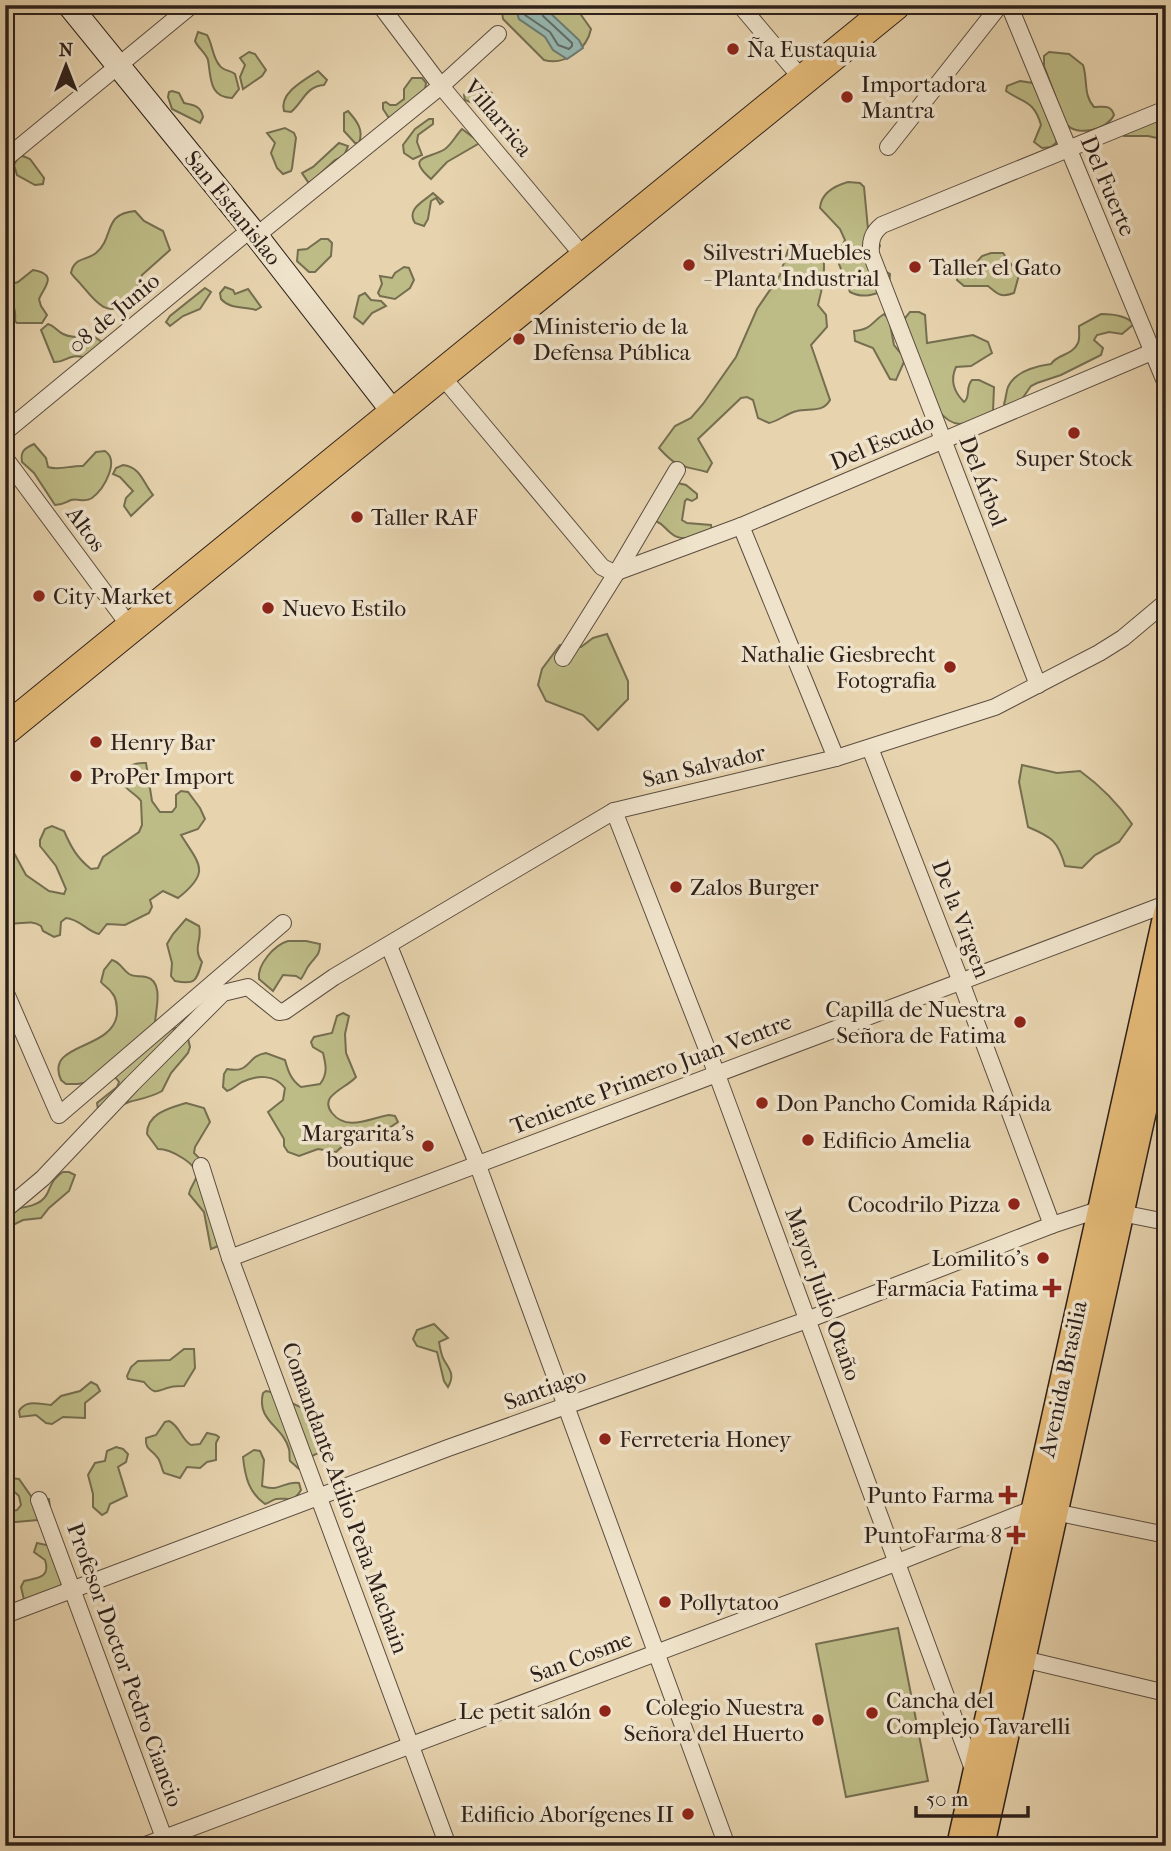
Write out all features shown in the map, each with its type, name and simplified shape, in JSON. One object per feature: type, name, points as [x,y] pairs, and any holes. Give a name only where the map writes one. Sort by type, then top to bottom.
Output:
[{"type":"highway","points":[[796,73],[863,5]]},
{"type":"highway","points":[[5,730],[17,705],[125,621],[796,73],[895,5]]},
{"type":"highway","points":[[388,406],[441,375],[579,250]]},
{"type":"main road","name":"San Estanislao","points":[[69,5],[254,232],[388,406]]},
{"type":"main road","name":"Avenida Brasilia","points":[[959,1846],[985,1780],[1013,1657],[1111,1210],[1166,913]]},
{"type":"main road","name":"Avenida Brasilia","points":[[1111,1210],[1166,1011]]},
{"type":"main road","name":"Avenida Brasilia","points":[[982,1846],[985,1780]]},
{"type":"street","points":[[5,159],[192,5]]},
{"type":"street","name":"Villarrica","points":[[380,5],[441,86],[579,250]]},
{"type":"street","points":[[740,5],[796,73]]},
{"type":"street","points":[[887,147],[1000,5]]},
{"type":"street","name":"Del Fuerte","points":[[1009,5],[1068,148],[1159,348],[1166,384]]},
{"type":"street","name":"08 de Junio","points":[[5,432],[441,86],[498,34]]},
{"type":"street","points":[[1068,148],[1166,109]]},
{"type":"street","name":"Del Árbol","points":[[1038,684],[871,254],[872,236],[882,225],[1068,148]]},
{"type":"street","name":"Del Escudo","points":[[615,573],[741,526],[1159,348]]},
{"type":"street","points":[[441,375],[602,567],[615,573]]},
{"type":"street","name":"Altos","points":[[5,458],[125,621]]},
{"type":"street","points":[[563,658],[677,470]]},
{"type":"street","points":[[741,526],[836,758]]},
{"type":"street","name":"San Salvador","points":[[5,1210],[43,1178],[223,993],[248,987],[279,1012],[293,1007],[334,977],[614,811],[836,758],[995,707],[1123,638],[1166,602]]},
{"type":"street","name":"De la Virgen","points":[[870,748],[1052,1225]]},
{"type":"street","name":"Mayor Julio Otaño","points":[[614,811],[716,1072],[898,1562],[985,1780]]},
{"type":"street","name":"Teniente Primero Juan Ventre","points":[[230,1258],[1166,904]]},
{"type":"street","points":[[5,991],[59,1115],[283,923]]},
{"type":"street","points":[[389,946],[477,1163],[564,1407],[727,1846]]},
{"type":"street","name":"Comandante Atilio Peña Machain","points":[[201,1166],[230,1258],[448,1846]]},
{"type":"street","points":[[1111,1210],[1166,1222]]},
{"type":"street","name":"Santiago","points":[[5,1615],[448,1448],[807,1320],[1052,1225],[1111,1210]]},
{"type":"street","name":"Profesor Doctor Pedro Ciancio","points":[[39,1500],[166,1842]]},
{"type":"street","points":[[1045,1510],[1166,1535]]},
{"type":"street","name":"San Cosme","points":[[143,1846],[166,1842],[412,1745],[898,1562],[1045,1510]]},
{"type":"street","points":[[1013,1657],[1166,1693]]},
{"type":"shaded area","points":[[501,5],[574,5],[591,29],[589,36],[580,49],[567,58],[544,60],[503,19]]},
{"type":"shaded area","points":[[198,32],[207,35],[220,66],[235,74],[239,89],[232,98],[224,97],[215,90],[207,57],[195,41]]},
{"type":"shaded area","points":[[249,52],[255,54],[266,70],[243,89],[240,77],[245,65],[240,58]]},
{"type":"shaded area","points":[[1049,52],[1069,54],[1083,65],[1087,92],[1094,107],[1111,109],[1114,115],[1105,125],[1084,131],[1066,124],[1044,66],[1044,56]]},
{"type":"shaded area","points":[[318,71],[327,80],[324,85],[309,91],[291,112],[284,111],[283,104],[289,93]]},
{"type":"shaded area","points":[[412,78],[422,78],[426,83],[425,90],[389,118],[383,109],[383,103],[396,105],[404,99],[404,89]]},
{"type":"shaded area","points":[[473,80],[492,93],[486,108],[465,100],[464,95]]},
{"type":"shaded area","points":[[1020,81],[1033,83],[1057,137],[1056,143],[1051,147],[1042,148],[1034,142],[1041,125],[1035,111],[1006,91],[1007,86]]},
{"type":"shaded area","points":[[172,91],[179,93],[184,103],[199,108],[203,117],[200,123],[172,109],[168,97]]},
{"type":"shaded area","points":[[348,111],[359,126],[359,143],[355,143],[344,131],[344,113]]},
{"type":"shaded area","points":[[1166,113],[1166,140],[1148,136],[1124,136],[1123,133]]},
{"type":"shaded area","points":[[433,119],[433,124],[418,135],[417,142],[422,155],[413,159],[404,153],[403,145],[415,129]]},
{"type":"shaded area","points":[[285,128],[294,133],[296,138],[291,171],[283,174],[277,168],[271,153],[275,143],[267,133]]},
{"type":"shaded area","points":[[462,129],[478,141],[478,144],[447,162],[431,179],[423,171],[420,162],[445,149]]},
{"type":"shaded area","points":[[339,143],[348,146],[344,156],[308,182],[302,173],[313,167]]},
{"type":"shaded area","points":[[18,157],[30,159],[44,178],[43,184],[35,185],[17,175],[14,165]]},
{"type":"shaded area","points":[[848,182],[860,183],[864,187],[868,229],[877,238],[880,246],[877,252],[885,271],[890,274],[889,286],[870,295],[850,292],[839,264],[839,252],[845,240],[840,229],[820,208],[829,191]]},
{"type":"shaded area","points":[[433,193],[443,202],[440,204],[436,198],[431,201],[424,226],[415,223],[414,210]]},
{"type":"shaded area","points":[[135,211],[144,221],[163,231],[170,250],[142,275],[132,301],[126,301],[111,309],[98,303],[71,273],[75,264],[92,256],[102,247],[113,221],[125,213]]},
{"type":"shaded area","points":[[321,239],[328,239],[332,243],[331,256],[315,272],[309,272],[297,261],[298,250],[307,249]]},
{"type":"shaded area","points":[[799,245],[816,250],[823,257],[823,278],[818,305],[826,315],[827,327],[811,345],[830,400],[824,407],[793,412],[769,423],[758,418],[753,400],[741,398],[698,439],[712,463],[707,472],[676,463],[659,448],[675,426],[691,418],[703,404],[736,357],[757,309],[780,275],[788,250]]},
{"type":"shaded area","points":[[1003,253],[1019,275],[1014,293],[1002,295],[988,286],[964,286],[957,280],[958,271],[963,268],[970,270],[982,256]]},
{"type":"shaded area","points":[[404,267],[409,268],[414,280],[410,288],[395,299],[380,296],[380,276],[392,278]]},
{"type":"shaded area","points":[[33,270],[48,278],[39,299],[47,315],[42,323],[17,323],[5,286],[18,282]]},
{"type":"shaded area","points":[[225,287],[233,290],[235,294],[248,289],[261,307],[256,310],[229,305],[221,299],[220,293]]},
{"type":"shaded area","points":[[205,288],[211,292],[200,309],[183,316],[170,326],[166,322],[170,316]]},
{"type":"shaded area","points":[[365,293],[371,300],[381,301],[386,306],[372,313],[363,324],[354,317],[359,296]]},
{"type":"shaded area","points":[[910,312],[925,315],[927,343],[973,335],[988,342],[992,353],[971,366],[956,367],[953,381],[955,390],[964,402],[972,380],[979,380],[994,387],[993,411],[970,422],[957,424],[938,410],[902,322]]},
{"type":"shaded area","points":[[884,314],[889,319],[894,345],[904,362],[896,380],[890,379],[873,348],[855,341],[854,331],[868,327]]},
{"type":"shaded area","points":[[1101,314],[1123,317],[1134,324],[1122,334],[1109,332],[1097,335],[1094,340],[1103,348],[1101,355],[1031,386],[1022,399],[1006,406],[1004,404],[1008,387],[1016,377],[1033,368],[1051,364],[1072,350],[1079,341],[1079,326]]},
{"type":"shaded area","points":[[48,324],[67,336],[93,336],[102,342],[87,358],[76,356],[54,362],[41,330]]},
{"type":"shaded area","points":[[34,444],[46,458],[48,467],[52,468],[83,466],[96,452],[105,451],[111,461],[109,475],[92,498],[55,505],[34,473],[22,462],[24,450]]},
{"type":"shaded area","points":[[123,465],[138,472],[153,495],[131,516],[124,506],[126,498],[133,491],[120,477],[113,474],[116,468]]},
{"type":"shaded area","points":[[673,482],[686,485],[697,494],[697,498],[692,501],[685,501],[682,520],[687,523],[711,525],[712,531],[681,538],[654,520]]},
{"type":"shaded area","points":[[607,634],[628,681],[628,699],[598,730],[583,715],[546,701],[538,685],[542,669],[560,645],[581,647],[593,638]]},
{"type":"shaded area","points":[[146,763],[152,801],[160,812],[172,812],[176,807],[176,795],[181,791],[188,792],[205,819],[198,829],[181,835],[199,868],[195,881],[188,889],[178,898],[163,891],[150,900],[152,907],[149,913],[125,925],[107,924],[99,934],[75,920],[66,918],[61,922],[60,935],[54,937],[37,924],[5,922],[5,854],[14,853],[26,875],[49,891],[64,894],[66,889],[56,866],[40,846],[45,829],[52,826],[64,831],[82,861],[91,869],[98,868],[103,857],[139,832],[142,825],[141,801],[124,785],[122,775],[123,771],[131,766]]},
{"type":"shaded area","points":[[1022,765],[1057,773],[1080,771],[1109,795],[1132,824],[1119,842],[1095,855],[1082,868],[1065,866],[1053,841],[1028,827],[1019,782]]},
{"type":"shaded area","points":[[186,919],[199,926],[200,935],[198,952],[202,962],[191,982],[175,981],[171,976],[172,963],[167,944]]},
{"type":"shaded area","points":[[288,941],[320,944],[319,951],[301,979],[283,975],[273,991],[259,979],[259,974],[272,951]]},
{"type":"shaded area","points":[[112,960],[131,975],[152,980],[157,990],[155,1024],[164,1031],[183,1029],[190,1047],[162,1091],[102,1112],[97,1103],[117,1087],[119,1082],[115,1077],[66,1084],[61,1080],[58,1068],[62,1059],[70,1052],[104,1035],[113,1026],[117,1014],[116,1000],[101,982],[104,970]]},
{"type":"shaded area","points":[[343,1013],[349,1016],[345,1034],[346,1053],[356,1077],[330,1098],[328,1104],[332,1113],[338,1119],[352,1123],[389,1115],[395,1116],[398,1122],[383,1131],[351,1141],[336,1152],[318,1149],[299,1156],[288,1152],[284,1139],[268,1112],[283,1100],[285,1088],[281,1083],[271,1078],[259,1077],[242,1082],[227,1091],[223,1087],[224,1074],[227,1069],[245,1067],[255,1057],[266,1053],[285,1060],[290,1075],[301,1087],[320,1084],[325,1073],[324,1057],[311,1042],[314,1037],[332,1033],[337,1016]]},
{"type":"shaded area","points":[[186,1103],[204,1108],[210,1122],[194,1153],[203,1162],[223,1244],[211,1249],[204,1212],[189,1194],[196,1173],[189,1163],[176,1154],[158,1149],[147,1134],[155,1116]]},
{"type":"shaded area","points":[[63,1172],[75,1175],[69,1191],[41,1218],[23,1220],[5,1229],[5,1210],[28,1207],[44,1199],[54,1179]]},
{"type":"shaded area","points":[[434,1324],[448,1338],[439,1342],[442,1356],[451,1373],[448,1387],[437,1352],[417,1346],[413,1339],[417,1330]]},
{"type":"shaded area","points":[[184,1349],[194,1349],[195,1368],[184,1386],[154,1391],[144,1382],[128,1379],[131,1367],[138,1361],[170,1360]]},
{"type":"shaded area","points":[[91,1382],[97,1385],[100,1391],[85,1403],[85,1418],[63,1417],[52,1424],[36,1415],[20,1417],[19,1411],[25,1405],[51,1405],[61,1396],[80,1391]]},
{"type":"shaded area","points":[[266,1391],[304,1408],[314,1433],[324,1434],[329,1442],[324,1450],[310,1457],[302,1469],[290,1461],[286,1441],[263,1410],[263,1393]]},
{"type":"shaded area","points":[[169,1421],[191,1445],[200,1444],[207,1433],[219,1437],[216,1443],[216,1460],[207,1462],[200,1468],[187,1467],[180,1478],[164,1473],[158,1459],[147,1447],[146,1438],[156,1435],[165,1422]]},
{"type":"shaded area","points":[[116,1447],[128,1454],[126,1462],[118,1467],[127,1496],[110,1504],[107,1512],[102,1515],[93,1507],[88,1475],[95,1463],[105,1461],[107,1451]]},
{"type":"shaded area","points":[[254,1450],[260,1451],[264,1460],[262,1486],[273,1488],[299,1483],[301,1490],[295,1497],[276,1499],[265,1504],[255,1495],[247,1478],[243,1457]]},
{"type":"shaded area","points":[[10,1478],[19,1479],[31,1496],[49,1499],[50,1508],[38,1520],[5,1523],[5,1514],[17,1510],[21,1505],[19,1496],[9,1487]]},
{"type":"shaded area","points":[[37,1543],[51,1546],[68,1583],[24,1600],[21,1587],[24,1581],[42,1576],[46,1570],[45,1560],[34,1552]]},
{"type":"shaded area","name":"Cancha del Complejo Tavarelli","points":[[898,1628],[928,1781],[846,1797],[816,1644]]},
{"type":"water","points":[[507,5],[545,5],[579,40],[583,48],[567,59],[553,50],[545,37],[519,19],[517,13]]},
{"type":"place","name":"Ña Eustaquia","points":[[733,49]]},
{"type":"place","name":"Importadora Mantra","points":[[847,97]]},
{"type":"place","name":"Silvestri Muebles - Planta Industrial","points":[[689,265]]},
{"type":"place","name":"Taller el Gato","points":[[915,267]]},
{"type":"place","name":"Ministerio de la Defensa Pública","points":[[519,339]]},
{"type":"place","name":"Super Stock","points":[[1074,433]]},
{"type":"place","name":"Taller RAF","points":[[357,517]]},
{"type":"place","name":"City Market","points":[[39,596]]},
{"type":"place","name":"Nuevo Estilo","points":[[268,608]]},
{"type":"place","name":"Nathalie Giesbrecht Fotografia","points":[[950,667]]},
{"type":"place","name":"Henry Bar","points":[[96,742]]},
{"type":"place","name":"ProPer Import","points":[[76,776]]},
{"type":"place","name":"Zalos Burger","points":[[676,887]]},
{"type":"place","name":"Capilla de Nuestra Señora de Fatima","points":[[1020,1022]]},
{"type":"place","name":"Don Pancho Comida Rápida","points":[[762,1103]]},
{"type":"place","name":"Edificio Amelia","points":[[808,1140]]},
{"type":"place","name":"Margarita's boutique","points":[[428,1146]]},
{"type":"place","name":"Cocodrilo Pizza","points":[[1014,1204]]},
{"type":"place","name":"Lomilito's","points":[[1043,1258]]},
{"type":"place","name":"Farmacia Fatima","points":[[1052,1288]]},
{"type":"place","name":"Ferreteria Honey","points":[[605,1439]]},
{"type":"place","name":"Punto Farma","points":[[1008,1495]]},
{"type":"place","name":"PuntoFarma 8","points":[[1016,1535]]},
{"type":"place","name":"Pollytatoo","points":[[665,1602]]},
{"type":"place","name":"Le petit salón","points":[[605,1711]]},
{"type":"place","name":"Cancha del Complejo Tavarelli","points":[[872,1713]]},
{"type":"place","name":"Colegio Nuestra Señora del Huerto","points":[[818,1720]]},
{"type":"place","name":"Edificio Aborígenes II","points":[[688,1814]]}]
